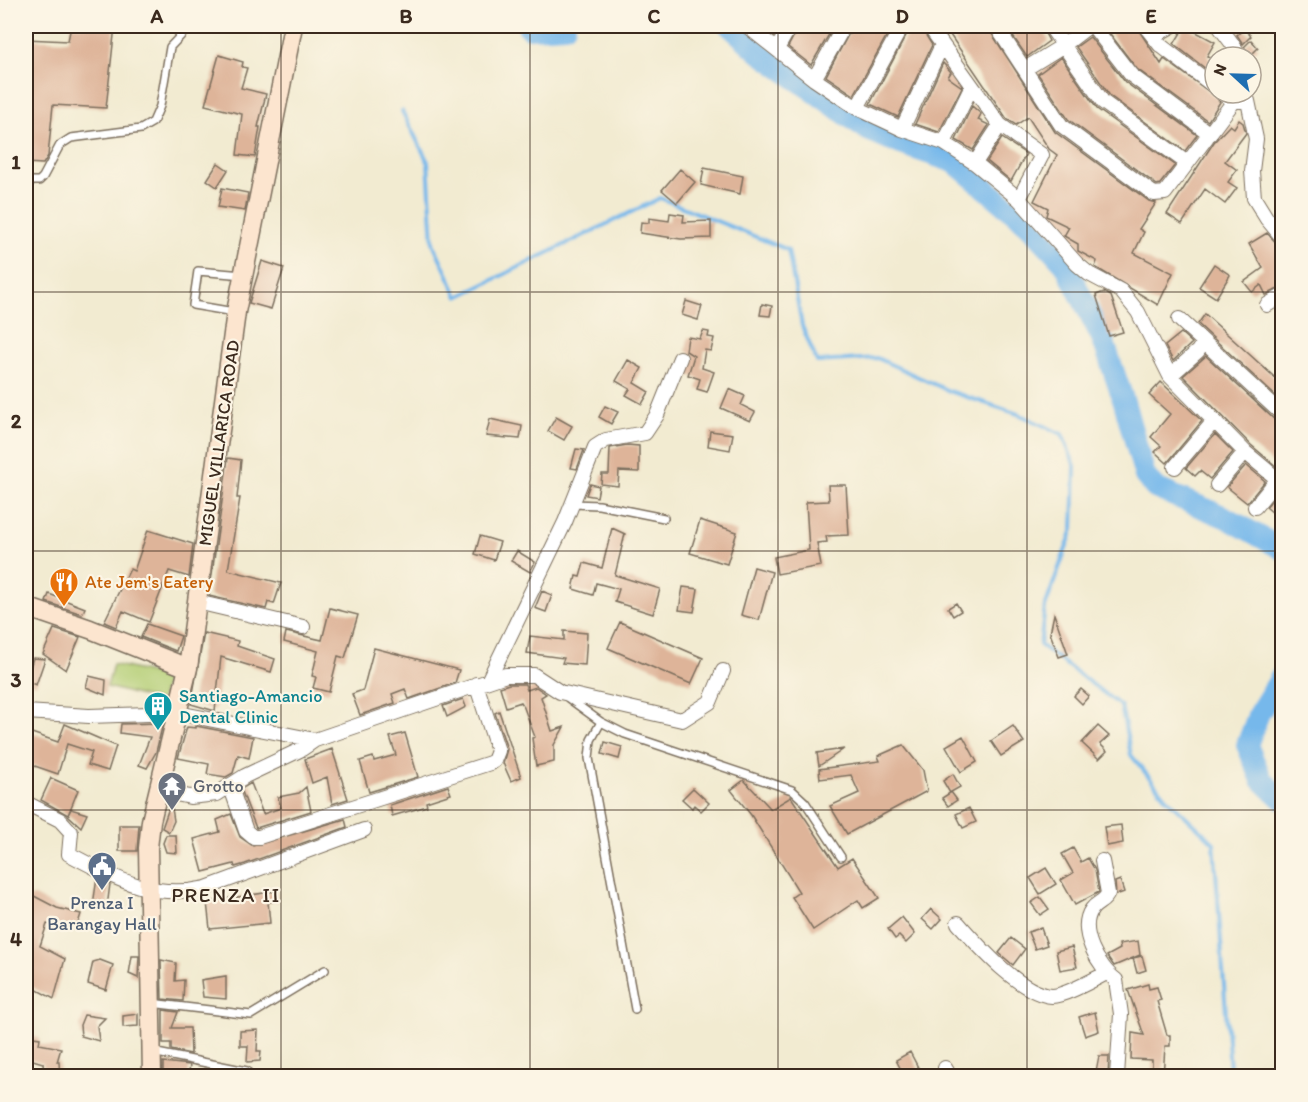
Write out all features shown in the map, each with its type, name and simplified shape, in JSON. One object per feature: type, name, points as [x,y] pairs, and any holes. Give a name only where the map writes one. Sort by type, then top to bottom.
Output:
[{"type":"main road","name":"MIGUEL VILLARICA ROAD","points":[[152,1077],[148,848],[158,790],[188,668],[236,312],[293,26]]},
{"type":"main road","points":[[26,608],[90,629],[188,668]]},
{"type":"street","points":[[747,26],[814,79],[857,108],[902,129],[944,143],[975,163],[1019,199],[1077,264],[1089,274],[1121,291],[1138,312],[1170,376],[1245,452],[1281,479],[1255,507]]},
{"type":"street","points":[[777,49],[790,26]]},
{"type":"street","points":[[814,79],[844,26]]},
{"type":"street","points":[[857,108],[902,26]]},
{"type":"street","points":[[929,26],[1000,125],[1042,154],[1019,199]]},
{"type":"street","points":[[996,26],[1061,125],[1154,194],[1165,193],[1232,105]]},
{"type":"street","points":[[1050,26],[1103,102],[1187,163]]},
{"type":"street","points":[[1025,69],[1091,26],[1131,75],[1210,134]]},
{"type":"street","points":[[1172,26],[1150,31],[1160,45],[1203,78]]},
{"type":"street","points":[[1219,26],[1233,45]]},
{"type":"street","points":[[1280,26],[1282,30]]},
{"type":"street","points":[[902,129],[942,45]]},
{"type":"street","points":[[944,143],[972,86]]},
{"type":"street","points":[[1241,105],[1256,140],[1252,171],[1254,198],[1282,237]]},
{"type":"street","points":[[975,163],[1000,125]]},
{"type":"street","points":[[1267,219],[1282,222]]},
{"type":"street","points":[[1267,305],[1282,296]]},
{"type":"street","points":[[1179,319],[1282,414]]},
{"type":"street","points":[[1170,376],[1198,351],[1203,343]]},
{"type":"street","points":[[230,784],[246,831],[253,837],[259,837],[494,760],[498,751],[483,682],[573,504],[595,447],[606,440],[645,433],[657,415],[680,358]]},
{"type":"street","points":[[1175,467],[1214,421]]},
{"type":"street","points":[[1216,485],[1245,452]]},
{"type":"street","points":[[197,602],[303,627]]},
{"type":"street","points":[[158,790],[203,797],[217,794],[230,784],[315,740],[483,682],[528,673],[542,678],[560,692],[682,720],[710,702],[723,671]]},
{"type":"street","points":[[26,712],[89,716],[178,713],[315,740]]},
{"type":"street","points":[[26,803],[60,820],[71,832],[69,854],[126,883],[149,890],[194,891],[206,888],[364,830]]},
{"type":"street","points":[[1102,861],[1108,893],[1106,898],[1092,909],[1087,928],[1098,960],[1107,974],[1116,980],[1121,1014],[1117,1077]]},
{"type":"street","points":[[958,923],[1011,977],[1045,994],[1059,995],[1107,974]]},
{"type":"lane","points":[[26,181],[39,180],[43,177],[60,145],[71,138],[141,129],[153,122],[160,106],[170,47],[190,26]]},
{"type":"lane","points":[[236,312],[193,305],[198,271],[243,274]]},
{"type":"lane","points":[[573,504],[599,505],[663,518]]},
{"type":"lane","points":[[560,692],[601,722],[625,734],[792,789],[805,802],[841,857]]},
{"type":"lane","points":[[601,722],[591,740],[589,758],[635,1009]]},
{"type":"lane","points":[[151,1003],[251,1015],[325,970]]},
{"type":"lane","points":[[152,1052],[247,1071]]},
{"type":"green space","points":[[113,664],[167,677],[161,701],[107,687]]},
{"type":"building","points":[[71,26],[115,26],[106,108],[53,105],[48,156],[43,164],[26,163],[26,39],[68,41]]},
{"type":"building","points":[[765,26],[780,26],[774,36],[764,28]]},
{"type":"building","points":[[799,26],[834,26],[811,65],[788,47]]},
{"type":"building","points":[[853,26],[892,26],[854,95],[826,76]]},
{"type":"building","points":[[911,26],[920,26],[932,45],[898,117],[870,104]]},
{"type":"building","points":[[944,26],[987,26],[1055,132],[1149,201],[1156,203],[1139,229],[1144,232],[1134,253],[1173,273],[1158,305],[1095,267],[1097,261],[1078,251],[1078,244],[1064,236],[1069,227],[1046,216],[1048,208],[1034,201],[1057,155],[1049,149],[1028,117],[1016,125],[1007,119]]},
{"type":"building","points":[[1006,26],[1041,26],[1049,41],[1027,57]]},
{"type":"building","points":[[1104,26],[1136,26],[1161,64],[1164,59],[1203,87],[1203,105],[1218,105],[1208,121],[1137,69]]},
{"type":"building","points":[[1185,26],[1215,42],[1213,45],[1203,45],[1203,67],[1174,44]]},
{"type":"building","points":[[1244,29],[1251,36],[1243,44],[1237,35]]},
{"type":"building","points":[[1090,37],[1125,82],[1197,135],[1185,151],[1110,96],[1076,47]]},
{"type":"building","points":[[1251,40],[1255,45],[1246,45]]},
{"type":"building","points":[[219,55],[243,62],[242,67],[247,68],[241,88],[266,94],[258,127],[260,127],[255,157],[237,155],[242,114],[205,105]]},
{"type":"building","points":[[1061,57],[1097,109],[1175,165],[1160,184],[1157,185],[1068,119],[1038,74]]},
{"type":"building","points":[[943,63],[951,72],[948,77],[962,87],[939,132],[915,124]]},
{"type":"building","points":[[972,106],[981,114],[978,120],[989,125],[973,150],[956,140]]},
{"type":"building","points":[[1239,120],[1243,123],[1246,133],[1225,161],[1237,170],[1228,182],[1237,188],[1225,204],[1205,189],[1182,224],[1167,214],[1214,142],[1230,125],[1234,128]]},
{"type":"building","points":[[1002,138],[1026,154],[1011,181],[987,161]]},
{"type":"building","points":[[218,163],[228,170],[217,187],[207,180]]},
{"type":"building","points":[[704,168],[743,176],[740,194],[701,185]]},
{"type":"building","points":[[680,169],[695,182],[677,203],[662,190]]},
{"type":"building","points":[[222,188],[248,193],[245,211],[218,207]]},
{"type":"building","points":[[670,213],[684,215],[683,222],[711,221],[711,238],[681,239],[640,233],[641,222],[649,223],[649,218],[669,221]]},
{"type":"building","points":[[1267,233],[1282,249],[1282,287],[1266,295],[1261,285],[1252,292],[1244,282],[1263,268],[1249,244]]},
{"type":"building","points":[[262,261],[284,268],[271,309],[249,303]]},
{"type":"building","points":[[1214,264],[1230,275],[1216,298],[1199,287]]},
{"type":"building","points":[[1104,292],[1111,296],[1123,332],[1109,336],[1096,295]]},
{"type":"building","points":[[686,301],[702,306],[698,320],[682,315]]},
{"type":"building","points":[[762,304],[772,306],[770,316],[760,315]]},
{"type":"building","points":[[1205,314],[1282,384],[1282,402],[1198,324]]},
{"type":"building","points":[[703,331],[709,332],[708,337],[714,338],[711,351],[705,350],[702,368],[714,372],[707,392],[697,389],[700,379],[688,375],[694,356],[686,351],[688,337],[700,339]]},
{"type":"building","points":[[1181,333],[1192,343],[1173,361],[1165,346]]},
{"type":"building","points":[[1206,356],[1276,421],[1282,423],[1281,465],[1277,467],[1251,445],[1183,376]]},
{"type":"building","points":[[628,360],[642,368],[634,383],[649,392],[642,404],[626,395],[630,389],[616,381]]},
{"type":"building","points":[[1161,382],[1202,421],[1167,463],[1155,452],[1161,446],[1151,437],[1170,414],[1149,395]]},
{"type":"building","points":[[729,389],[745,396],[741,405],[755,412],[750,421],[721,408]]},
{"type":"building","points":[[605,406],[618,412],[611,424],[599,417]]},
{"type":"building","points":[[556,417],[572,426],[564,440],[548,431]]},
{"type":"building","points":[[490,419],[522,426],[520,439],[486,436]]},
{"type":"building","points":[[710,431],[733,434],[730,450],[708,446]]},
{"type":"building","points":[[1215,434],[1233,452],[1210,479],[1200,471],[1195,476],[1186,468]]},
{"type":"building","points":[[627,445],[639,446],[639,472],[619,471],[618,486],[601,484],[602,474],[609,474],[610,448]]},
{"type":"building","points":[[576,449],[584,450],[577,469],[571,468]]},
{"type":"building","points":[[228,458],[241,460],[237,498],[240,498],[228,570],[281,583],[274,604],[268,602],[266,609],[209,596]]},
{"type":"building","points":[[1246,465],[1265,481],[1247,503],[1227,487]]},
{"type":"building","points":[[590,484],[599,486],[597,497],[586,495]]},
{"type":"building","points":[[828,485],[846,485],[849,535],[826,536],[827,542],[817,543],[821,566],[777,574],[774,557],[809,550],[806,502],[829,501]]},
{"type":"building","points":[[1279,491],[1282,492],[1282,502],[1273,513],[1266,507]]},
{"type":"building","points":[[700,520],[737,532],[727,564],[690,553]]},
{"type":"building","points":[[612,528],[625,534],[615,575],[660,589],[653,614],[615,602],[619,589],[596,583],[593,595],[573,589],[576,576],[580,577],[584,563],[602,568]]},
{"type":"building","points":[[148,530],[193,544],[189,577],[169,571],[149,622],[123,611],[116,627],[104,622],[130,569],[134,571]]},
{"type":"building","points":[[480,536],[500,542],[494,560],[475,554]]},
{"type":"building","points":[[517,551],[535,562],[530,572],[511,561]]},
{"type":"building","points":[[754,567],[772,572],[759,620],[741,615]]},
{"type":"building","points":[[683,587],[698,589],[694,612],[679,610]]},
{"type":"building","points":[[542,591],[552,595],[546,612],[535,608]]},
{"type":"building","points":[[49,594],[85,608],[82,614],[46,602]]},
{"type":"building","points":[[956,603],[961,611],[953,616],[948,608]]},
{"type":"building","points":[[330,608],[358,615],[345,658],[338,656],[329,692],[313,688],[316,677],[312,676],[318,651],[284,642],[286,632],[322,640]]},
{"type":"building","points":[[1054,614],[1068,654],[1059,657],[1050,633]]},
{"type":"building","points":[[620,622],[703,658],[691,684],[608,648]]},
{"type":"building","points":[[147,624],[181,636],[176,651],[141,637]]},
{"type":"building","points":[[54,629],[80,637],[66,670],[43,654]]},
{"type":"building","points":[[564,631],[587,633],[585,665],[562,663],[564,658],[527,653],[530,636],[564,640]]},
{"type":"building","points":[[204,633],[238,641],[237,646],[275,659],[271,672],[221,657],[215,711],[191,704]]},
{"type":"building","points":[[374,648],[459,670],[455,683],[409,699],[405,689],[392,694],[395,703],[360,715],[352,694],[363,690]]},
{"type":"building","points":[[33,658],[45,659],[36,685],[26,681]]},
{"type":"building","points":[[89,676],[106,680],[105,695],[86,687]]},
{"type":"building","points":[[509,684],[525,684],[527,690],[536,687],[546,694],[541,697],[552,731],[564,727],[554,745],[554,762],[536,766],[532,738],[535,737],[523,705],[521,702],[506,707],[500,687]]},
{"type":"building","points":[[1081,689],[1089,696],[1082,704],[1074,696]]},
{"type":"building","points":[[463,699],[466,707],[447,717],[443,706]]},
{"type":"building","points":[[499,711],[521,777],[511,781],[503,763],[507,749],[495,713]]},
{"type":"building","points":[[163,723],[156,752],[147,768],[139,765],[150,737],[120,733],[121,724]]},
{"type":"building","points":[[65,724],[116,746],[108,771],[88,765],[92,752],[67,744],[58,774],[26,763],[26,731],[58,742]]},
{"type":"building","points":[[196,726],[253,737],[249,758],[238,755],[233,773],[226,777],[207,774],[209,764],[178,758],[187,727],[196,728]]},
{"type":"building","points":[[1013,726],[1024,742],[1001,756],[991,741]]},
{"type":"building","points":[[1098,726],[1109,736],[1100,744],[1107,751],[1099,759],[1082,743]]},
{"type":"building","points":[[405,733],[418,777],[369,792],[360,761],[373,757],[374,761],[396,755],[390,737]]},
{"type":"building","points":[[963,736],[977,762],[961,772],[946,746]]},
{"type":"building","points":[[605,742],[622,747],[619,759],[602,754]]},
{"type":"building","points":[[903,745],[923,770],[927,791],[847,834],[830,806],[859,793],[851,775],[820,779],[819,769],[880,761],[878,756]]},
{"type":"building","points":[[332,749],[348,799],[332,804],[327,777],[312,783],[305,759]]},
{"type":"building","points":[[844,749],[819,766],[817,753]]},
{"type":"building","points":[[953,774],[960,787],[951,792],[957,800],[948,806],[942,798],[950,793],[943,781]]},
{"type":"building","points":[[51,778],[78,790],[68,815],[41,800]]},
{"type":"building","points":[[744,780],[771,809],[791,797],[838,867],[852,858],[879,898],[863,908],[858,900],[813,930],[792,897],[799,892],[751,815],[731,790]]},
{"type":"building","points":[[251,783],[263,814],[281,808],[278,797],[299,793],[306,787],[311,811],[256,828],[241,789]]},
{"type":"building","points":[[448,786],[451,794],[426,802],[427,806],[392,816],[390,805]]},
{"type":"building","points":[[693,788],[709,803],[701,811],[694,805],[692,808],[682,799]]},
{"type":"building","points":[[171,802],[174,821],[169,832],[162,828]]},
{"type":"building","points":[[969,808],[976,822],[963,828],[956,814]]},
{"type":"building","points":[[71,809],[87,814],[81,827],[68,815]]},
{"type":"building","points":[[231,814],[240,837],[253,846],[345,819],[347,827],[245,864],[235,867],[234,864],[203,872],[194,839],[220,832],[217,820]]},
{"type":"building","points":[[119,825],[139,825],[137,851],[119,851]]},
{"type":"building","points":[[1121,825],[1123,843],[1107,846],[1104,827]]},
{"type":"building","points":[[166,835],[176,835],[177,853],[166,852],[163,843]]},
{"type":"building","points":[[1073,848],[1081,862],[1088,858],[1095,870],[1099,892],[1075,905],[1061,880],[1073,873],[1062,854]]},
{"type":"building","points":[[1046,868],[1056,884],[1040,894],[1030,878]]},
{"type":"building","name":"Prenza I Barangay Hall","points":[[97,878],[110,884],[107,907],[93,905]]},
{"type":"building","points":[[1120,880],[1124,892],[1116,895],[1115,882]]},
{"type":"building","points":[[276,891],[277,901],[268,902],[270,923],[210,929],[207,902]]},
{"type":"building","points":[[34,896],[57,908],[81,914],[76,930],[47,924],[40,946],[65,959],[54,999],[30,986],[26,988],[26,899]]},
{"type":"building","points":[[1040,897],[1049,909],[1040,915],[1031,903]]},
{"type":"building","points":[[931,909],[942,919],[933,929],[922,919]]},
{"type":"building","points":[[902,917],[915,934],[906,943],[899,936],[895,939],[888,929]]},
{"type":"building","points":[[1041,928],[1047,945],[1035,949],[1028,932]]},
{"type":"building","points":[[1011,938],[1025,949],[1013,965],[999,953]]},
{"type":"building","points":[[1138,941],[1140,955],[1114,966],[1107,956],[1120,949],[1119,944]]},
{"type":"building","points":[[1072,947],[1077,967],[1060,970],[1056,951]]},
{"type":"building","points":[[132,956],[139,956],[138,978],[129,974]]},
{"type":"building","points":[[1142,956],[1146,970],[1137,973],[1133,958]]},
{"type":"building","points":[[100,960],[113,965],[106,990],[88,984],[93,962]]},
{"type":"building","points":[[161,960],[176,963],[175,981],[184,980],[183,1001],[162,999]]},
{"type":"building","points":[[226,976],[226,999],[203,997],[201,980]]},
{"type":"building","points":[[1148,984],[1149,989],[1157,987],[1161,1000],[1157,1001],[1167,1035],[1170,1035],[1170,1046],[1165,1046],[1163,1077],[1152,1077],[1152,1060],[1131,1059],[1132,1033],[1144,1035],[1128,990]]},
{"type":"building","points":[[163,1010],[178,1012],[172,1028],[190,1028],[191,1054],[171,1050],[171,1043],[163,1043]]},
{"type":"building","points":[[1095,1012],[1099,1031],[1085,1036],[1079,1017]]},
{"type":"building","points":[[138,1014],[138,1026],[123,1027],[123,1016]]},
{"type":"building","points":[[84,1015],[105,1018],[97,1026],[99,1041],[81,1036],[80,1025]]},
{"type":"building","points":[[258,1030],[257,1051],[261,1051],[260,1061],[247,1062],[248,1046],[240,1046],[240,1031]]},
{"type":"building","points":[[26,1036],[40,1038],[39,1044],[61,1048],[57,1062],[59,1062],[60,1077],[44,1074],[43,1063],[26,1058]]},
{"type":"building","points":[[910,1052],[923,1077],[905,1077],[896,1060]]},
{"type":"building","points":[[1099,1056],[1109,1056],[1108,1077],[1095,1077]]},
{"type":"building","points":[[163,1062],[190,1065],[188,1077],[163,1077]]},
{"type":"waterway","points":[[528,26],[530,28],[565,26]]},
{"type":"waterway","points":[[730,26],[760,53],[868,130],[954,162],[1028,224],[1065,264],[1103,340],[1145,476],[1155,488],[1225,517],[1282,549]]},
{"type":"waterway","points":[[402,111],[428,162],[433,243],[458,297],[660,198],[788,250],[802,326],[817,362],[877,358],[949,391],[1018,414],[1062,434],[1075,466],[1073,529],[1045,607],[1040,645],[1121,706],[1131,755],[1166,798],[1214,843],[1230,1070],[1228,1076]]},
{"type":"waterway","points":[[1282,676],[1259,713],[1247,745],[1262,780],[1282,799]]},
{"type":"place","name":"Ate Jem's Eatery","points":[[64,608]]},
{"type":"place","name":"Santiago-Amancio Dental Clinic","points":[[158,732]]},
{"type":"place","name":"Grotto","points":[[172,812]]},
{"type":"place","name":"Prenza I Barangay Hall","points":[[102,892]]},
{"type":"district","name":"PRENZA II","points":[[226,895]]}]
